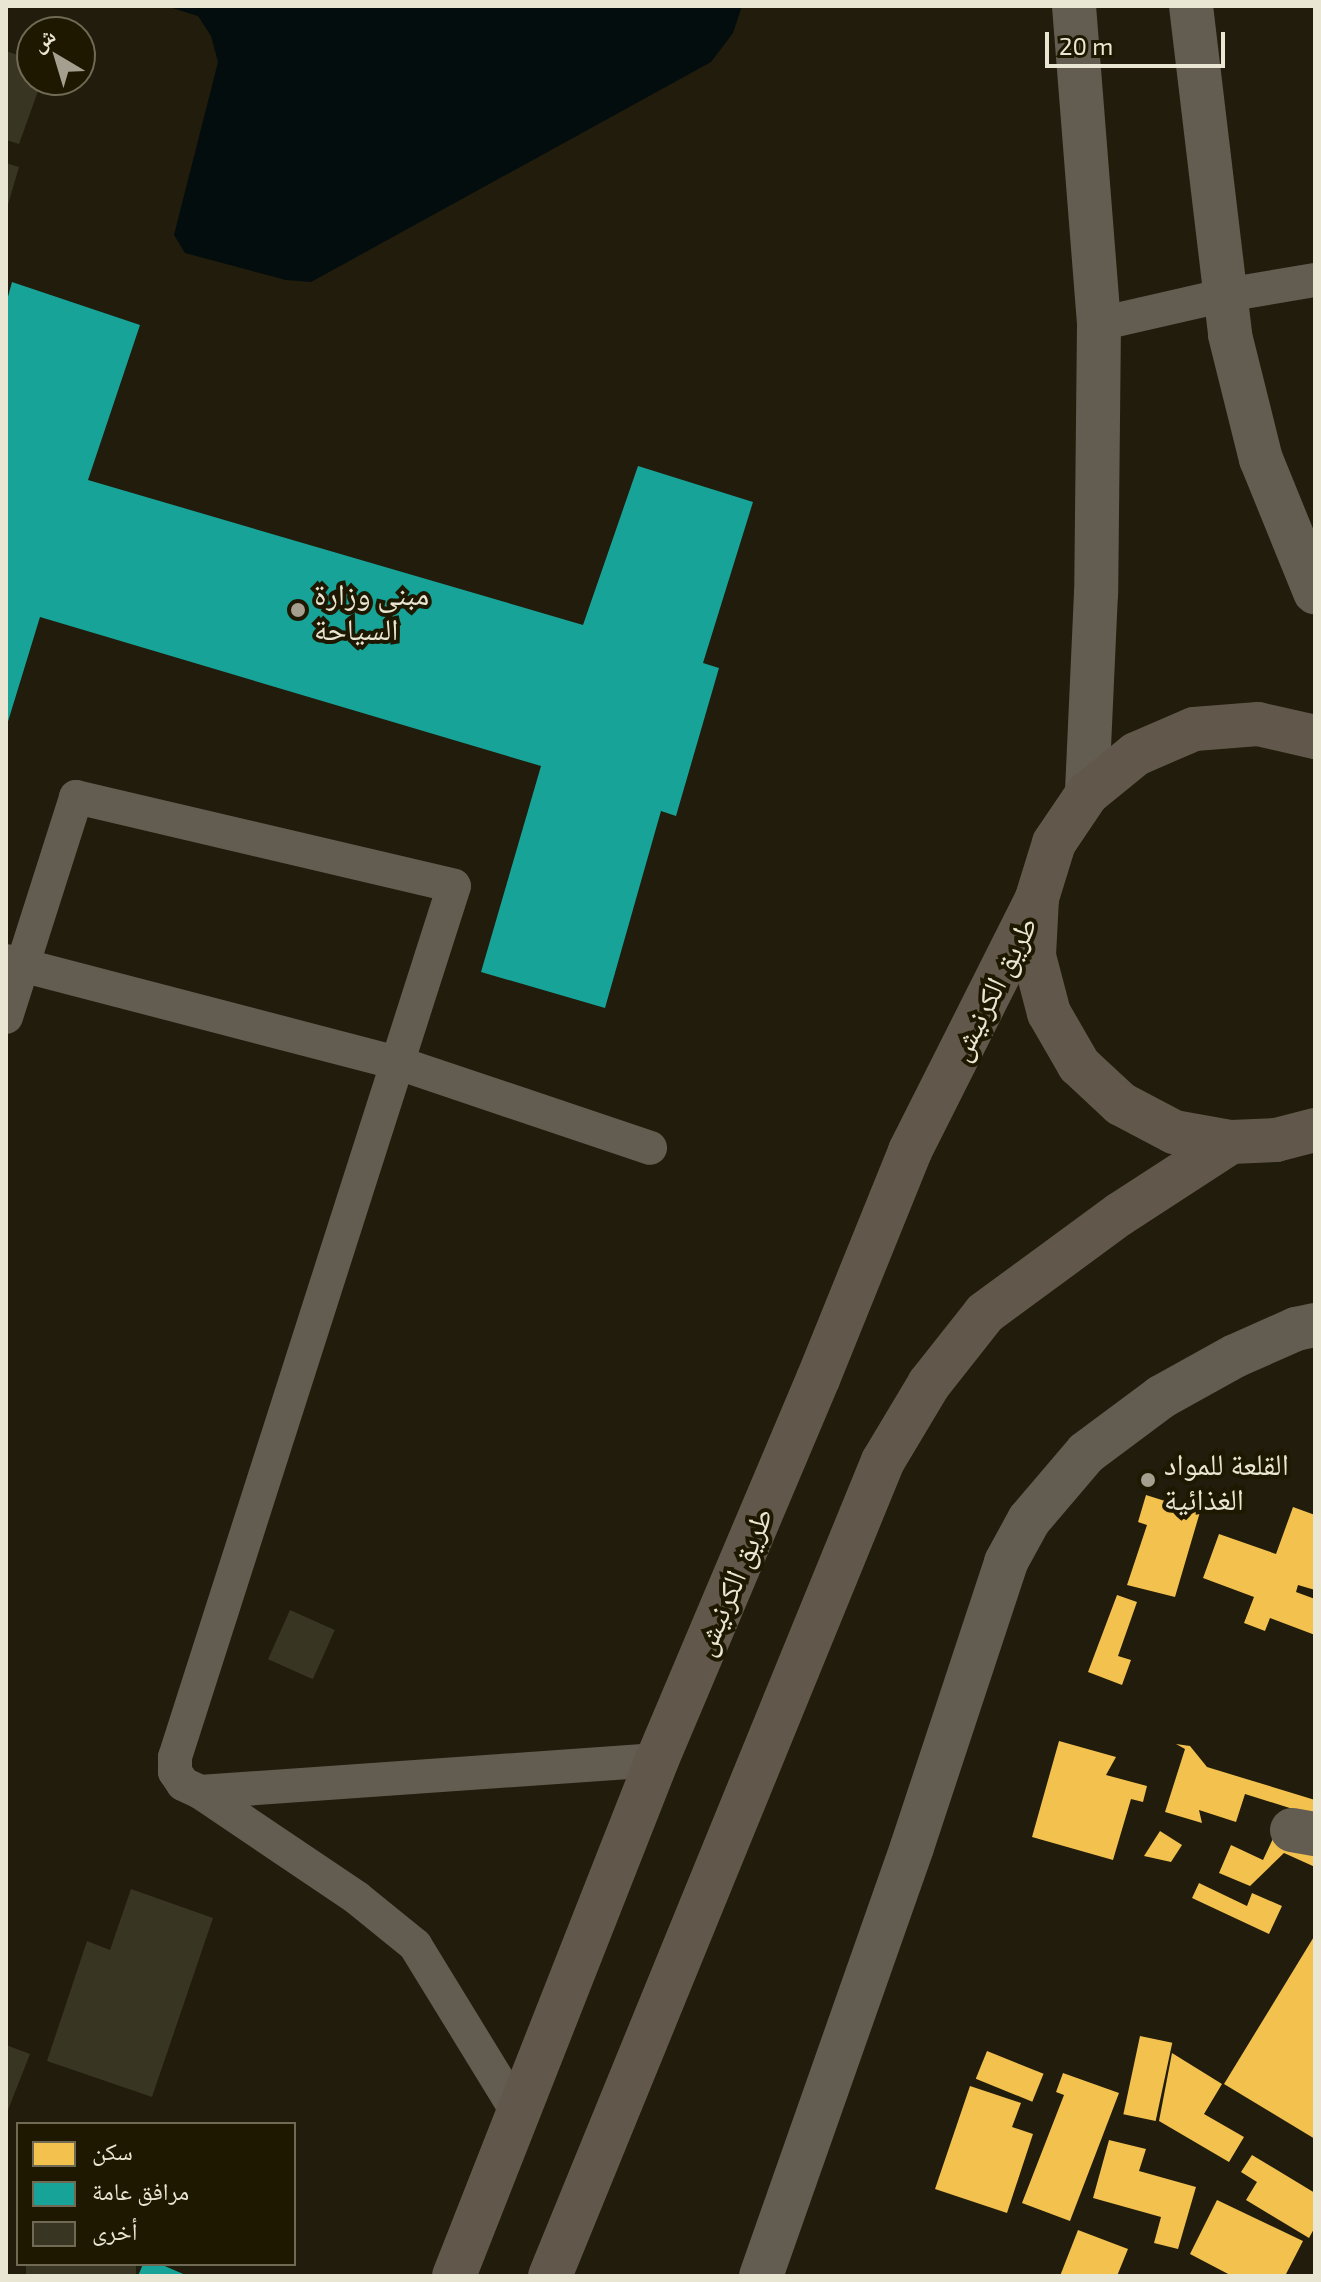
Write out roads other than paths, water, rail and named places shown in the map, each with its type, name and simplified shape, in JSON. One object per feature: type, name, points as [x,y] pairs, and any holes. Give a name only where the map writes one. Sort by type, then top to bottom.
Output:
[{"type":"highway","points":[[1315,737],[1258,724],[1194,729],[1136,754],[1087,794],[1054,843],[1037,898],[1034,956],[1049,1013],[1079,1065],[1121,1104],[1174,1132],[1231,1142],[1276,1140],[1315,1130]]},
{"type":"highway","name":"طريق الكرنيش","points":[[454,2276],[516,2110],[657,1760],[818,1379],[910,1151],[1037,898]]},
{"type":"highway","points":[[550,2276],[883,1461],[929,1384],[985,1313],[1120,1214],[1231,1142]]},
{"type":"street","points":[[1074,6],[1099,324],[1096,593],[1087,794]]},
{"type":"street","points":[[1191,6],[1230,335],[1261,459],[1315,592]]},
{"type":"street","points":[[761,2276],[912,1847],[1006,1562],[1029,1520],[1086,1453],[1161,1397],[1235,1356],[1296,1329],[1315,1325]]},
{"type":"lane","points":[[1099,324],[1226,295],[1315,280]]},
{"type":"lane","points":[[6,1017],[14,964],[76,797],[454,886],[175,1757],[175,1772],[183,1784],[200,1792],[357,1898],[415,1945],[516,2110]]},
{"type":"lane","points":[[14,964],[398,1063],[650,1148]]},
{"type":"lane","points":[[200,1792],[657,1760]]},
{"type":"place","name":"مبنى وزارة السياحة","points":[[298,610]]},
{"type":"place","name":"القلعة للمواد الغذائية","points":[[1148,1480]]}]
